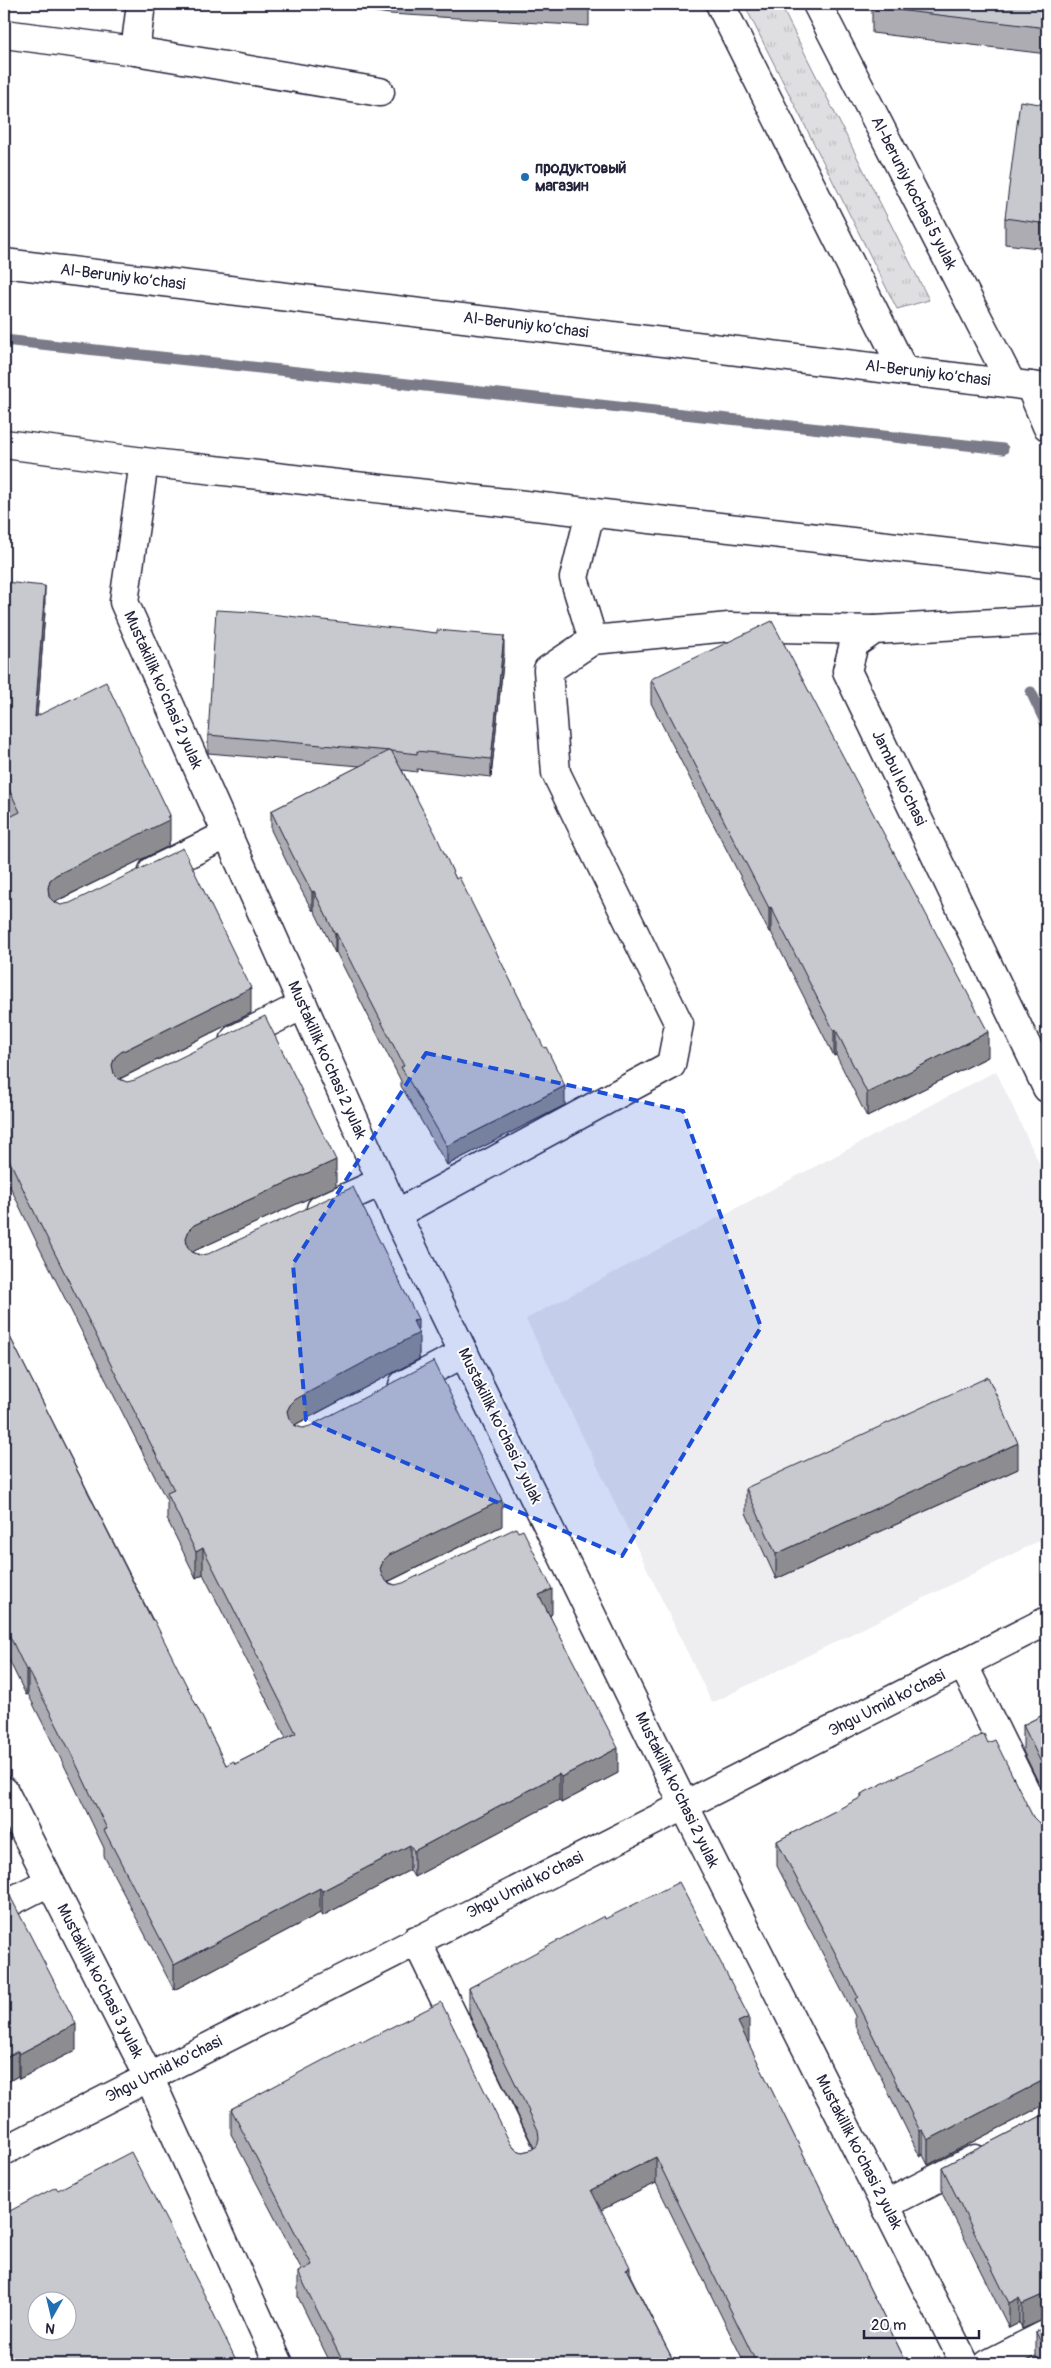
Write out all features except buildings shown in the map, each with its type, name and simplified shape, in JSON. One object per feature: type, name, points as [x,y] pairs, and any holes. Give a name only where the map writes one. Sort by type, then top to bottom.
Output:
[{"type":"street","points":[[134,52],[141,4]]},
{"type":"street","points":[[720,4],[904,371]]},
{"type":"street","name":"Al-beruniy kochasi 5 yulak","points":[[817,4],[1029,386]]},
{"type":"street","points":[[4,34],[134,52],[380,92]]},
{"type":"street","name":"Al-Beruniy ko’chasi","points":[[4,263],[1029,386]]},
{"type":"street","points":[[1029,386],[1047,426]]},
{"type":"street","points":[[4,444],[144,462],[1047,564]]},
{"type":"street","name":"Mustakillik ko'chasi 2 yulak","points":[[144,462],[124,602],[396,1214],[684,1805],[965,2364]]},
{"type":"street","points":[[590,512],[574,578],[593,640]]},
{"type":"street","points":[[396,1214],[671,1065],[679,1024],[556,773],[548,670],[593,640],[729,627],[874,630],[1047,620]]},
{"type":"street","name":"Jambul ko'chasi","points":[[874,630],[854,644],[848,671],[1047,1088]]},
{"type":"street","points":[[132,881],[228,834]]},
{"type":"street","points":[[216,1048],[303,1005]]},
{"type":"street","points":[[300,1219],[381,1182]]},
{"type":"street","points":[[379,1398],[464,1353]]},
{"type":"street","points":[[520,1535],[546,1522]]},
{"type":"street","name":"Эhgu Umid ko’chasi","points":[[4,2151],[1047,1621]]},
{"type":"street","points":[[963,1664],[1047,1835]]},
{"type":"street","name":"Mustakillik ko'chasi 3 yulak","points":[[4,1790],[148,2078],[279,2364]]},
{"type":"street","points":[[4,1904],[49,1882]]},
{"type":"street","points":[[416,1940],[524,2162]]},
{"type":"street","points":[[885,2205],[996,2148]]},
{"type":"street","points":[[988,2364],[1047,2334]]},
{"type":"highlighted area","points":[[426,1053],[683,1111],[761,1327],[622,1556],[306,1420],[293,1264]]},
{"type":"shaded area","points":[[996,1071],[1047,1180],[1047,1537],[712,1703],[526,1319]]},
{"type":"green space","points":[[744,4],[780,4],[929,300],[897,309]]},
{"type":"waterway","points":[[4,340],[1003,449]]},
{"type":"waterway","points":[[1031,692],[1047,726]]},
{"type":"place","name":"продуктовый магазин","points":[[525,177]]}]
